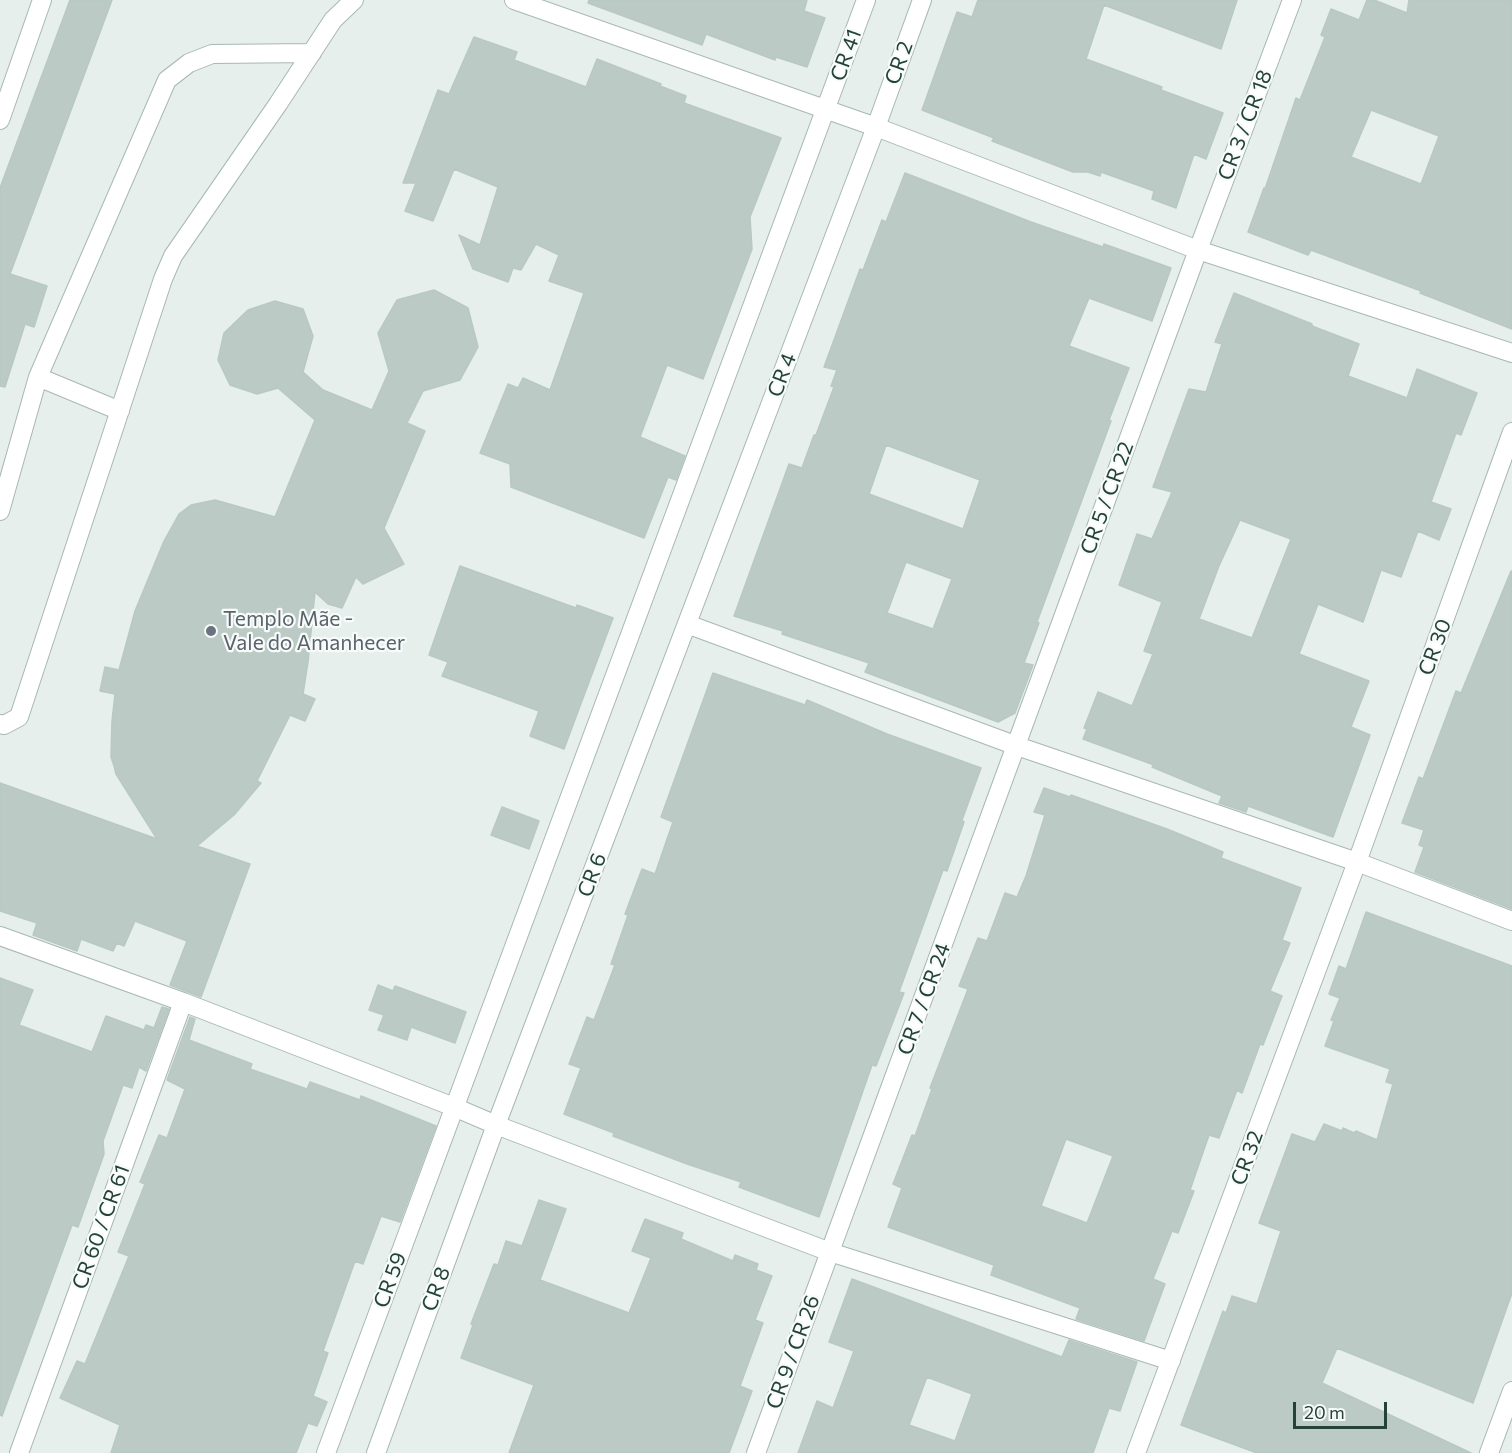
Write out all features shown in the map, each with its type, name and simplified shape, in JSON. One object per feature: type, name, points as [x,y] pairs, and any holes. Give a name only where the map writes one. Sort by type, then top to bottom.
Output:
[{"type":"street","points":[[0,120],[42,0]]},
{"type":"street","points":[[0,724],[4,725],[18,717],[163,279],[173,256],[333,20],[354,0]]},
{"type":"street","points":[[515,0],[876,127],[1198,250],[1512,353]]},
{"type":"street","name":"CR 41","points":[[454,1107],[866,0]]},
{"type":"street","name":"CR 2","points":[[876,127],[922,0]]},
{"type":"street","name":"CR 3 / CR 18","points":[[1198,250],[1292,0]]},
{"type":"street","points":[[0,512],[38,377],[166,80],[189,63],[212,54],[312,53]]},
{"type":"street","name":"CR 4","points":[[687,624],[876,127]]},
{"type":"street","name":"CR 5 / CR 22","points":[[1017,746],[1198,250]]},
{"type":"street","points":[[38,377],[120,411]]},
{"type":"street","name":"CR 30","points":[[1357,862],[1512,432]]},
{"type":"street","points":[[687,624],[1017,746],[1357,862],[1512,921]]},
{"type":"street","name":"CR 6","points":[[496,1125],[687,624]]},
{"type":"street","name":"CR 7 / CR 24","points":[[830,1252],[1017,746]]},
{"type":"street","name":"CR 32","points":[[1136,1453],[1357,862]]},
{"type":"street","points":[[0,936],[183,1002],[496,1125],[830,1252],[1171,1361]]},
{"type":"street","name":"CR 60 / CR 61","points":[[19,1453],[183,1002]]},
{"type":"street","name":"CR 59","points":[[326,1453],[454,1107]]},
{"type":"street","name":"CR 8","points":[[376,1453],[496,1125]]},
{"type":"street","name":"CR 9 / CR 26","points":[[756,1453],[830,1252]]},
{"type":"street","points":[[1489,1453],[1512,1391]]},
{"type":"building","points":[[70,0],[112,0],[10,274],[47,286],[34,327],[25,324],[5,387],[0,386],[0,188]]},
{"type":"building","points":[[589,0],[807,0],[804,11],[825,18],[807,67],[776,57],[775,60],[706,34],[702,45],[588,3]]},
{"type":"building","points":[[978,0],[1237,0],[1221,49],[1104,5],[1086,59],[1162,87],[1161,90],[1223,113],[1206,159],[1194,154],[1176,208],[1152,199],[1154,191],[1101,172],[1100,176],[1088,172],[1073,172],[992,141],[994,138],[922,110],[957,12],[972,17]]},
{"type":"building","points":[[1367,0],[1374,0],[1407,13],[1409,0],[1512,0],[1512,329],[1420,293],[1421,291],[1311,250],[1308,255],[1248,232],[1296,98],[1300,100],[1325,37],[1321,35],[1331,9],[1359,20]],"holes":[[[1371,110],[1439,136],[1421,184],[1351,157]]]},
{"type":"building","points":[[474,37],[517,52],[514,60],[586,87],[597,59],[686,96],[684,103],[781,138],[750,217],[752,249],[703,379],[667,365],[640,437],[685,456],[676,480],[668,477],[644,538],[511,487],[510,464],[480,453],[508,384],[518,388],[523,378],[550,390],[584,293],[549,281],[559,255],[536,244],[521,270],[513,268],[508,282],[473,269],[459,235],[480,245],[498,187],[454,169],[433,221],[405,211],[416,183],[403,183],[438,90],[449,94]]},
{"type":"building","points":[[905,173],[1031,222],[1103,247],[1104,244],[1171,268],[1152,321],[1089,298],[1069,346],[1129,368],[1037,622],[1039,623],[1024,663],[1033,665],[1015,713],[998,722],[865,672],[869,663],[782,634],[783,631],[734,616],[789,464],[802,468],[814,435],[816,435],[834,387],[831,386],[837,370],[824,367],[860,269],[863,270],[882,220],[886,222]],"holes":[[[886,445],[980,480],[963,529],[869,494]],[[906,562],[952,579],[933,629],[887,613]]]},
{"type":"building","points":[[434,290],[468,308],[478,347],[460,380],[423,391],[407,423],[425,431],[384,528],[404,564],[363,584],[356,577],[342,608],[328,604],[315,592],[303,694],[315,699],[305,721],[290,715],[257,781],[261,783],[234,815],[197,846],[250,864],[201,997],[170,985],[187,941],[135,921],[124,946],[117,943],[113,951],[81,939],[77,951],[33,935],[37,923],[0,911],[0,783],[157,839],[116,774],[111,757],[115,694],[100,691],[105,667],[119,670],[135,611],[164,541],[179,514],[191,505],[215,500],[275,517],[315,420],[278,388],[257,394],[230,385],[218,360],[224,333],[248,310],[275,301],[303,309],[313,336],[303,372],[323,390],[372,410],[389,371],[378,333],[397,300]]},
{"type":"building","points":[[1234,293],[1359,344],[1348,376],[1407,398],[1417,369],[1477,393],[1461,435],[1456,433],[1431,502],[1451,509],[1439,540],[1418,531],[1401,577],[1381,570],[1363,622],[1318,604],[1299,654],[1369,681],[1351,727],[1370,735],[1333,837],[1248,806],[1246,812],[1219,803],[1222,796],[1152,767],[1154,765],[1083,739],[1087,729],[1084,728],[1098,692],[1132,706],[1153,654],[1144,651],[1162,602],[1119,585],[1137,534],[1152,539],[1172,492],[1153,487],[1189,389],[1206,392],[1222,344],[1215,342]],"holes":[[[1240,520],[1291,539],[1252,638],[1199,619],[1219,566]]]},
{"type":"building","points":[[460,566],[576,608],[577,605],[613,618],[564,749],[530,736],[539,711],[442,676],[448,662],[429,655]]},
{"type":"building","points":[[1511,571],[1512,909],[1415,872],[1424,847],[1419,845],[1424,830],[1402,823],[1419,777],[1423,779],[1456,691],[1461,693]]},
{"type":"building","points":[[713,673],[805,705],[807,700],[887,734],[981,768],[947,871],[943,870],[899,992],[904,993],[876,1066],[872,1065],[819,1217],[739,1187],[741,1182],[613,1136],[614,1133],[564,1114],[581,1068],[569,1064],[587,1017],[594,1020],[615,965],[611,964],[628,915],[625,914],[642,869],[655,874],[673,822],[661,817]]},
{"type":"building","points":[[1044,788],[1070,797],[1071,795],[1167,829],[1223,852],[1221,858],[1301,888],[1282,940],[1290,943],[1270,991],[1282,996],[1263,1045],[1260,1044],[1242,1093],[1237,1090],[1219,1138],[1209,1135],[1190,1190],[1194,1191],[1178,1233],[1172,1231],[1153,1279],[1165,1284],[1144,1341],[1076,1319],[1080,1308],[991,1275],[994,1265],[888,1227],[902,1188],[893,1184],[912,1135],[915,1136],[932,1089],[930,1088],[968,989],[959,986],[978,938],[987,941],[1005,893],[1017,897],[1026,876],[1045,815],[1034,812]],"holes":[[[1066,1139],[1113,1156],[1087,1223],[1041,1206]]]},
{"type":"building","points":[[502,807],[539,821],[529,849],[491,835]]},
{"type":"building","points":[[1366,912],[1512,966],[1512,1293],[1473,1403],[1337,1348],[1322,1383],[1471,1453],[1257,1453],[1181,1425],[1223,1311],[1226,1313],[1232,1296],[1257,1304],[1281,1231],[1259,1223],[1292,1134],[1315,1142],[1324,1124],[1342,1131],[1343,1128],[1354,1133],[1356,1131],[1377,1140],[1393,1084],[1386,1082],[1390,1069],[1325,1046],[1334,1021],[1331,1020],[1340,998],[1329,994],[1339,966],[1346,969]]},
{"type":"building","points":[[0,978],[33,990],[19,1025],[92,1052],[106,1016],[144,1030],[146,1025],[154,1028],[162,1007],[169,1009],[146,1071],[139,1067],[132,1088],[123,1085],[103,1141],[104,1154],[78,1227],[72,1225],[2,1416],[0,1415]]},
{"type":"building","points":[[378,985],[393,991],[395,986],[466,1012],[455,1043],[411,1027],[407,1040],[378,1030],[384,1015],[369,1010]]},
{"type":"building","points":[[190,1017],[195,1019],[189,1040],[252,1064],[250,1069],[307,1089],[310,1082],[360,1100],[361,1096],[436,1126],[400,1222],[381,1216],[363,1264],[355,1261],[323,1351],[328,1353],[313,1396],[327,1402],[317,1426],[308,1423],[296,1453],[111,1453],[120,1425],[60,1398],[77,1361],[85,1364],[129,1256],[118,1252],[145,1184],[140,1182],[159,1135],[167,1138],[185,1089],[167,1080]]},
{"type":"building","points":[[539,1200],[566,1209],[540,1280],[629,1313],[651,1258],[632,1251],[645,1219],[683,1233],[681,1239],[733,1261],[735,1255],[758,1264],[756,1270],[772,1276],[755,1320],[763,1323],[740,1386],[752,1391],[729,1453],[509,1453],[534,1385],[461,1358],[473,1325],[471,1324],[494,1264],[498,1265],[506,1241],[522,1246]]},
{"type":"building","points":[[852,1279],[1062,1357],[1069,1340],[1137,1362],[1120,1411],[1109,1408],[1093,1453],[798,1453],[817,1401],[833,1408],[854,1351],[829,1342]],"holes":[[[927,1377],[972,1394],[955,1441],[909,1425]]]},
{"type":"place","name":"Templo Mãe - Vale do Amanhecer","points":[[211,631]]}]
